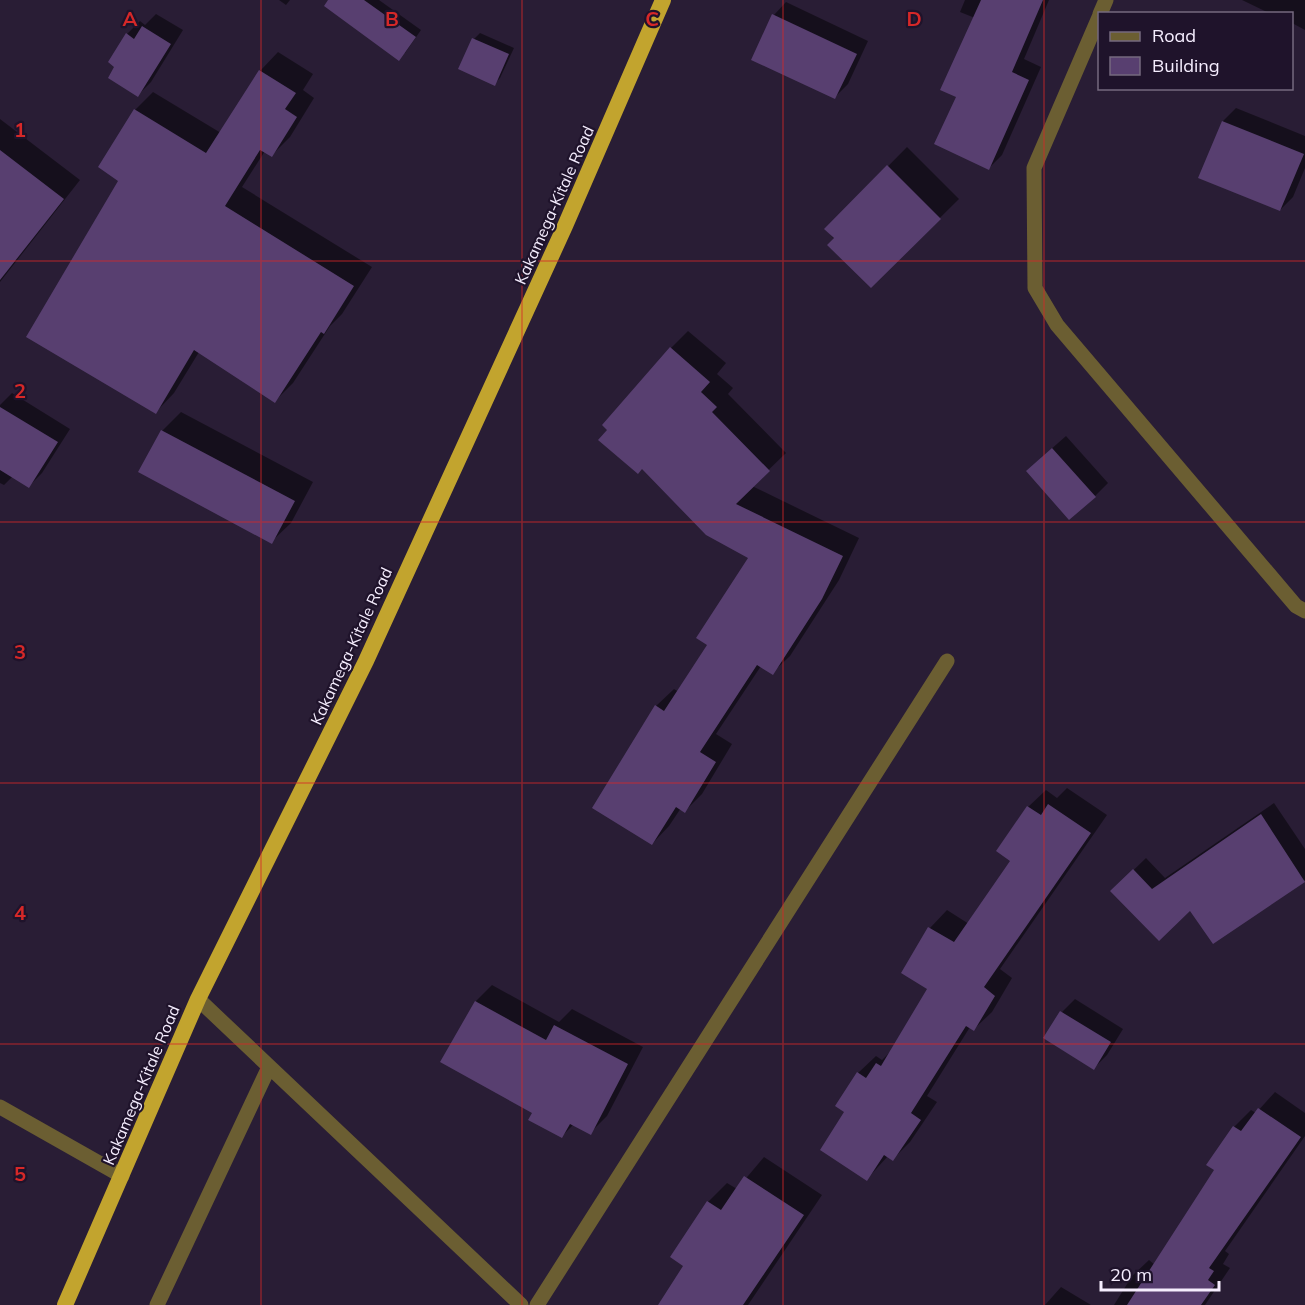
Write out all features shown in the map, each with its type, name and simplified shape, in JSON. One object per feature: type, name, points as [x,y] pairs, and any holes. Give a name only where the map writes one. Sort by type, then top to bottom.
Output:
[{"type":"highway","name":"Kakamega-Kitale Road","points":[[65,1305],[198,999],[371,650],[565,226],[663,0]]},
{"type":"street","points":[[1098,19],[1034,168],[1035,288],[1057,325],[1289,597],[1305,611]]},
{"type":"street","points":[[537,1305],[947,661]]},
{"type":"street","points":[[198,999],[521,1305]]},
{"type":"street","points":[[157,1305],[269,1067]]},
{"type":"street","points":[[0,1107],[122,1176]]},
{"type":"building","points":[[328,0],[364,0],[416,37],[399,61],[324,6]]},
{"type":"building","points":[[981,0],[1043,0],[1012,72],[1029,80],[989,170],[934,144],[956,97],[940,90]]},
{"type":"building","points":[[772,14],[857,54],[835,99],[751,60]]},
{"type":"building","points":[[142,26],[171,44],[138,97],[108,78],[114,67],[108,62],[126,33],[134,39]]},
{"type":"building","points":[[472,38],[509,54],[495,86],[458,69]]},
{"type":"building","points":[[259,70],[296,93],[285,109],[297,117],[272,157],[260,150],[225,206],[354,286],[324,334],[321,332],[275,403],[194,350],[156,414],[26,337],[118,181],[98,167],[134,109],[206,153]]},
{"type":"building","points":[[1222,121],[1304,154],[1280,211],[1198,178]]},
{"type":"building","points":[[0,150],[64,199],[0,280]]},
{"type":"building","points":[[887,165],[941,219],[871,288],[827,245],[834,238],[824,229]]},
{"type":"building","points":[[670,347],[710,382],[701,392],[717,407],[712,412],[770,471],[736,504],[843,556],[822,599],[773,675],[757,665],[700,752],[716,762],[685,813],[676,807],[652,845],[592,808],[655,705],[664,711],[707,645],[696,638],[748,558],[706,535],[642,469],[638,474],[598,440],[607,430],[602,425]]},
{"type":"building","points":[[0,407],[58,442],[29,488],[0,470]]},
{"type":"building","points":[[161,430],[295,501],[272,544],[138,472]]},
{"type":"building","points":[[1052,448],[1096,497],[1069,520],[1026,471]]},
{"type":"building","points":[[1048,804],[1091,833],[984,987],[995,996],[974,1031],[966,1026],[911,1113],[921,1120],[893,1161],[884,1155],[867,1181],[820,1150],[844,1112],[835,1106],[857,1072],[866,1078],[876,1063],[881,1066],[927,989],[901,973],[928,927],[954,942],[1010,861],[996,851],[1027,806],[1041,815]]},
{"type":"building","points":[[1261,814],[1305,882],[1213,944],[1190,911],[1159,941],[1110,891],[1133,869],[1152,889]]},
{"type":"building","points":[[475,1001],[546,1040],[554,1025],[628,1064],[591,1135],[570,1124],[562,1138],[528,1120],[532,1113],[440,1062]]},
{"type":"building","points":[[1060,1011],[1111,1042],[1094,1070],[1043,1038]]},
{"type":"building","points":[[1258,1108],[1301,1137],[1209,1268],[1214,1271],[1208,1280],[1215,1285],[1201,1305],[1127,1305],[1214,1170],[1206,1165],[1233,1126],[1241,1131]]},
{"type":"building","points":[[744,1176],[804,1215],[743,1305],[658,1305],[683,1266],[670,1257],[707,1201],[721,1210]]}]
